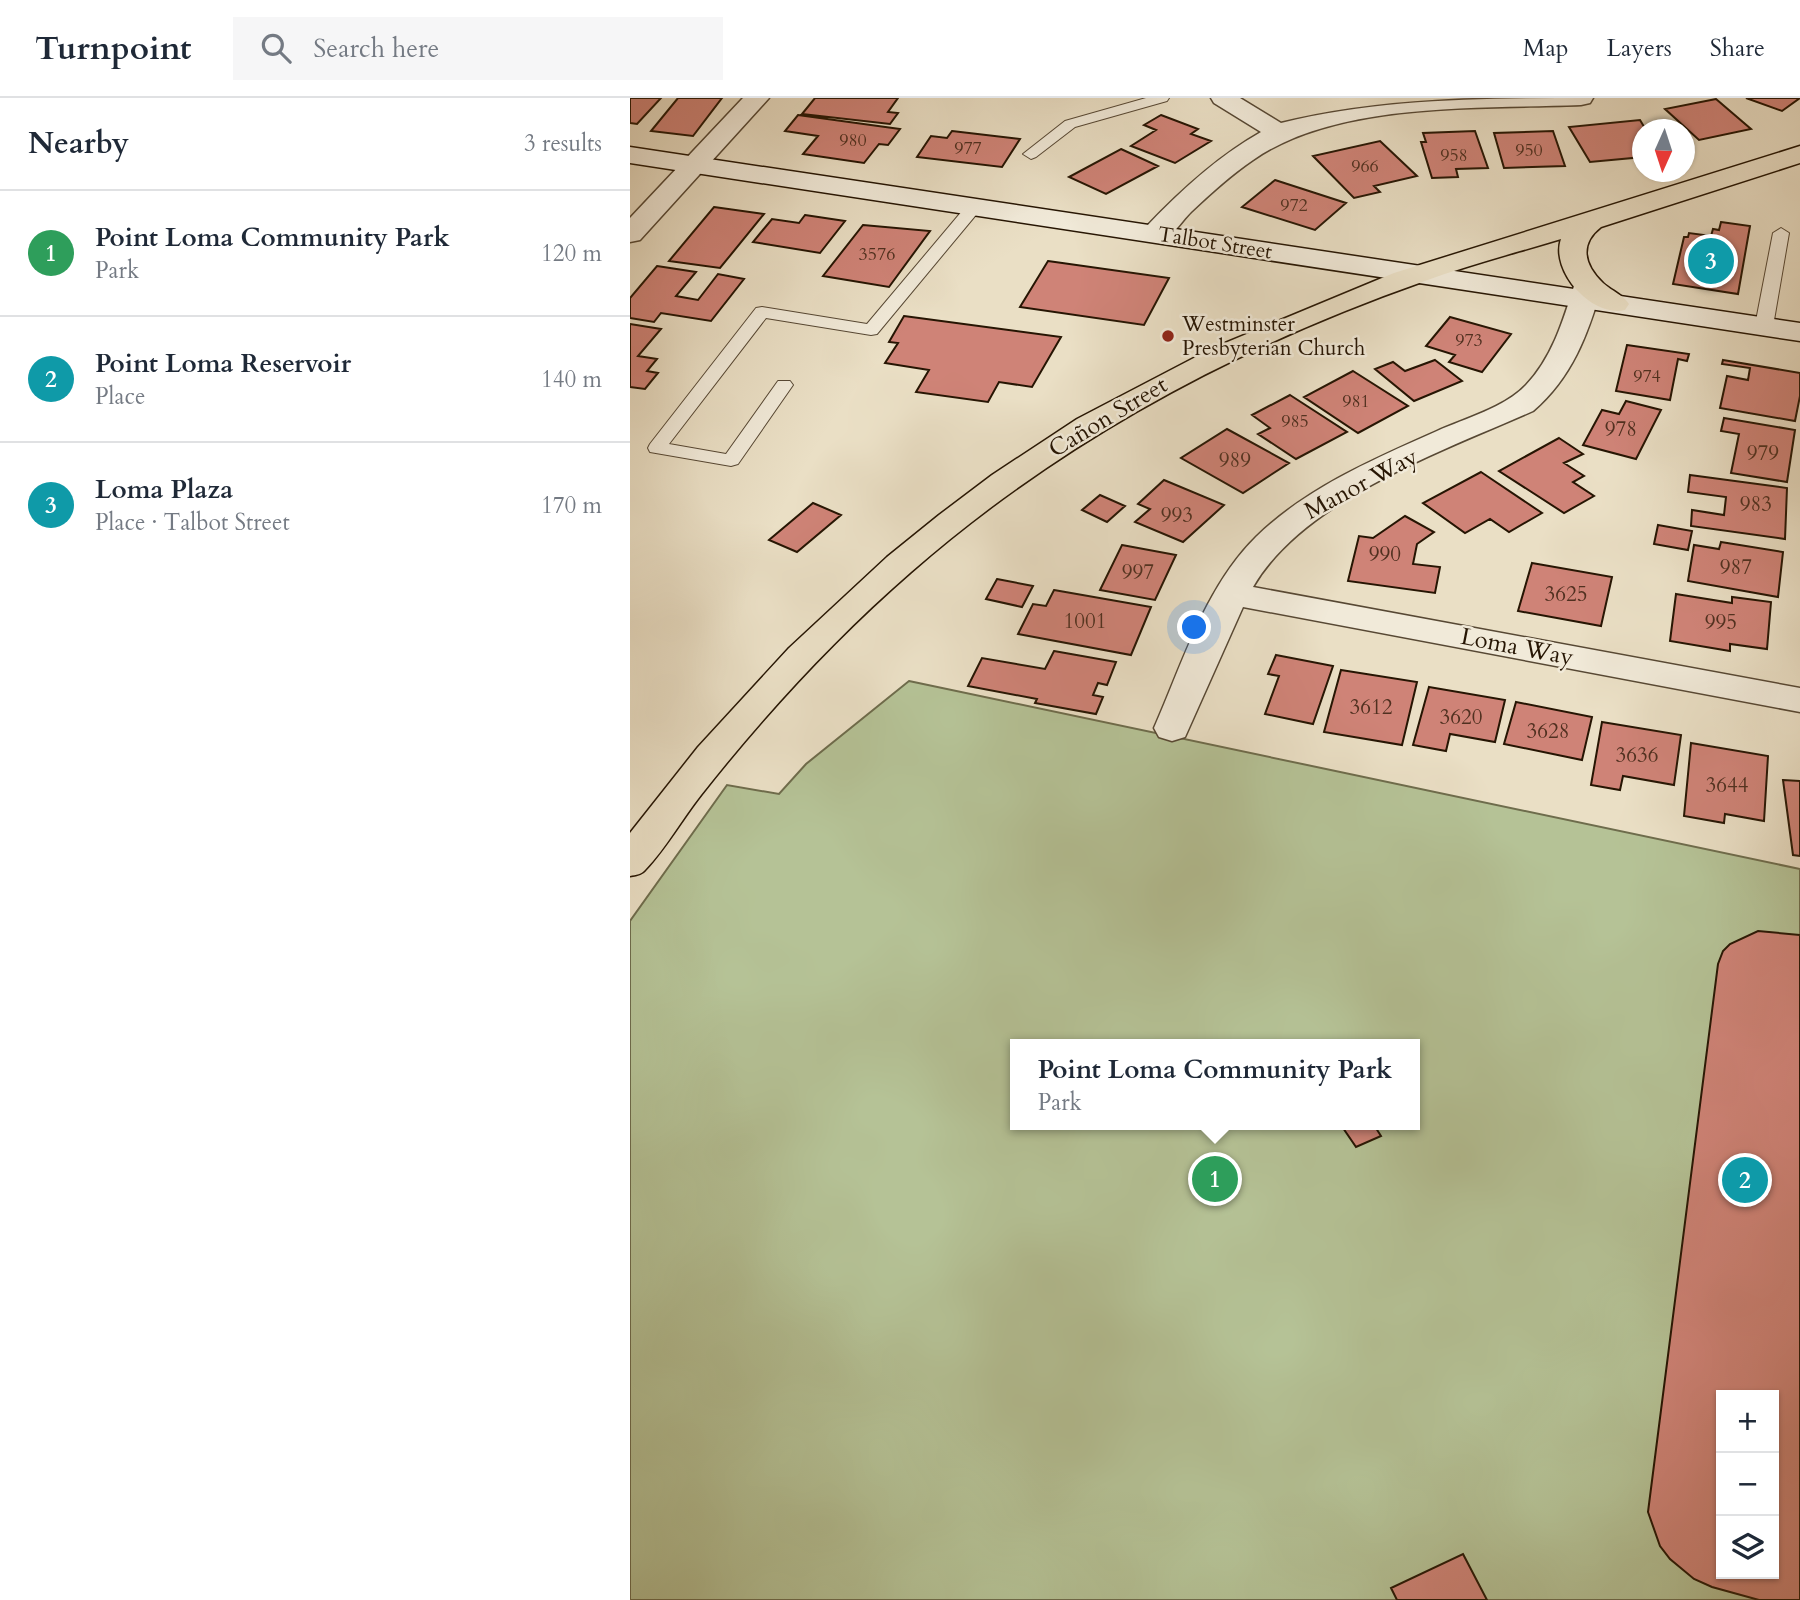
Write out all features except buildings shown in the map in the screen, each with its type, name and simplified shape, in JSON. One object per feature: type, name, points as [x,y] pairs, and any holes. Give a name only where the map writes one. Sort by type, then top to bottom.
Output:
[{"type":"main road","name":"Cañon Street","points":[[630,862],[698,774],[817,641],[872,588],[923,544],[1006,480],[1140,396],[1222,354],[1416,274],[1800,155]]},
{"type":"main road","points":[[1586,292],[1575,259],[1573,239],[1580,227],[1591,220]]},
{"type":"street","points":[[630,234],[757,98]]},
{"type":"street","points":[[1223,98],[1280,133]]},
{"type":"street","points":[[1155,234],[1174,213],[1228,166],[1280,133],[1324,118],[1399,107],[1581,98]]},
{"type":"street","name":"Talbot Street","points":[[630,155],[1416,274],[1586,292],[1615,304],[1800,332]]},
{"type":"street","name":"Manor Way","points":[[1172,727],[1233,594],[1245,572],[1268,544],[1318,504],[1374,473],[1522,405],[1534,396],[1559,366],[1586,292]]},
{"type":"street","name":"Loma Way","points":[[1233,594],[1800,700]]},
{"type":"lane","points":[[1031,154],[1070,124],[1163,98]]},
{"type":"lane","points":[[785,386],[731,460],[657,447],[762,312],[871,330],[974,207]]},
{"type":"lane","points":[[1764,326],[1781,233]]},
{"type":"green space","points":[[909,681],[1800,869],[1800,1600],[630,1600],[630,921],[727,785],[779,794],[806,764]]},
{"type":"place","name":"Loma Plaza","points":[[1711,261]]},
{"type":"place","name":"Westminster Presbyterian Church","points":[[1168,336]]},
{"type":"place","name":"Point Loma Community Park","points":[[1215,1179]]},
{"type":"place","name":"Point Loma Reservoir","points":[[1745,1180]]}]
